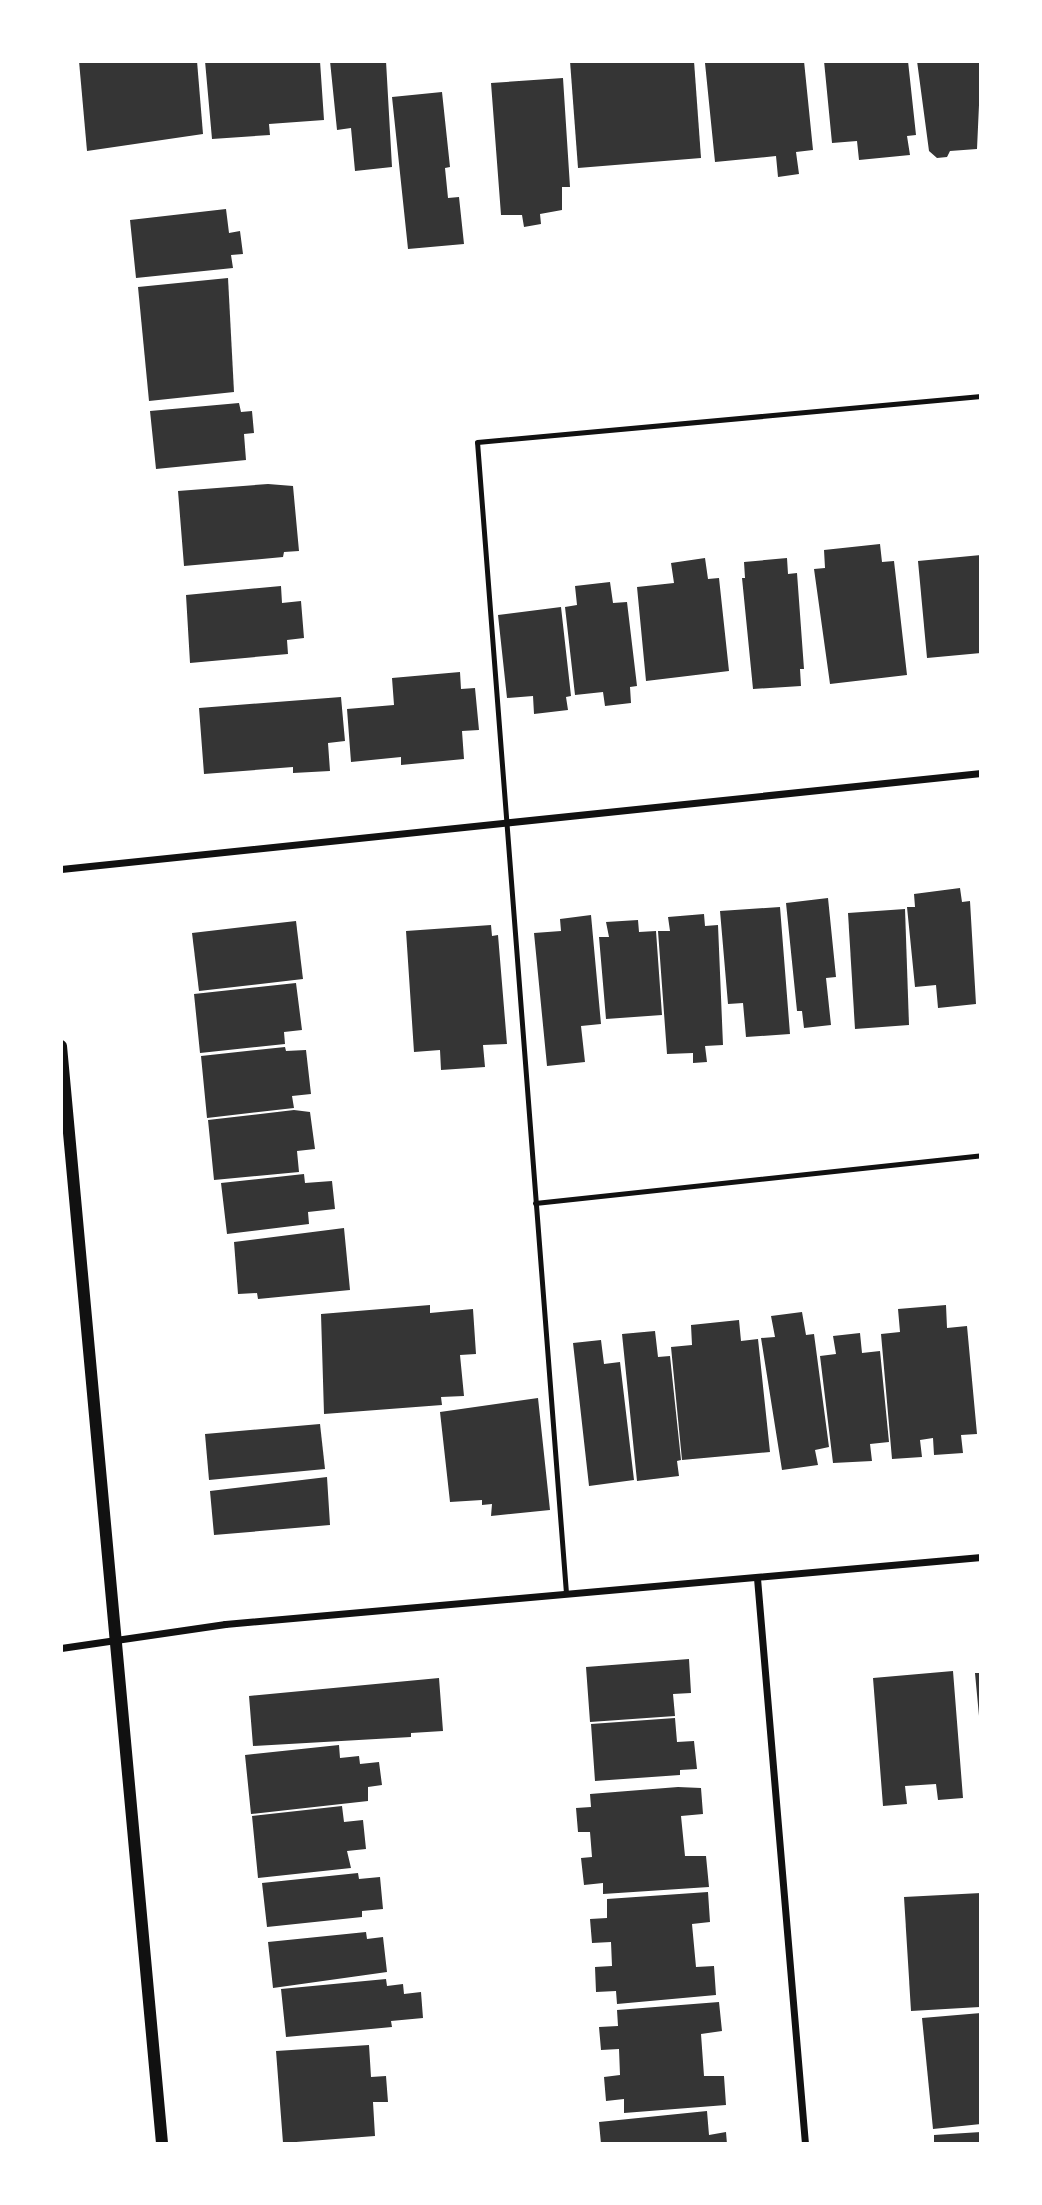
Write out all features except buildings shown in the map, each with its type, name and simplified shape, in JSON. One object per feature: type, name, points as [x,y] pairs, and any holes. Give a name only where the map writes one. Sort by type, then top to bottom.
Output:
[{"type":"street","points":[[61,869],[507,819],[981,773]]},
{"type":"street","points":[[61,1046],[162,2144]]},
{"type":"street","points":[[61,1648],[225,1624],[981,1557]]},
{"type":"street","points":[[757,1578],[805,2144]]},
{"type":"lane","points":[[566,1593],[477,442],[981,396]]},
{"type":"lane","points":[[535,1203],[981,1155]]}]
